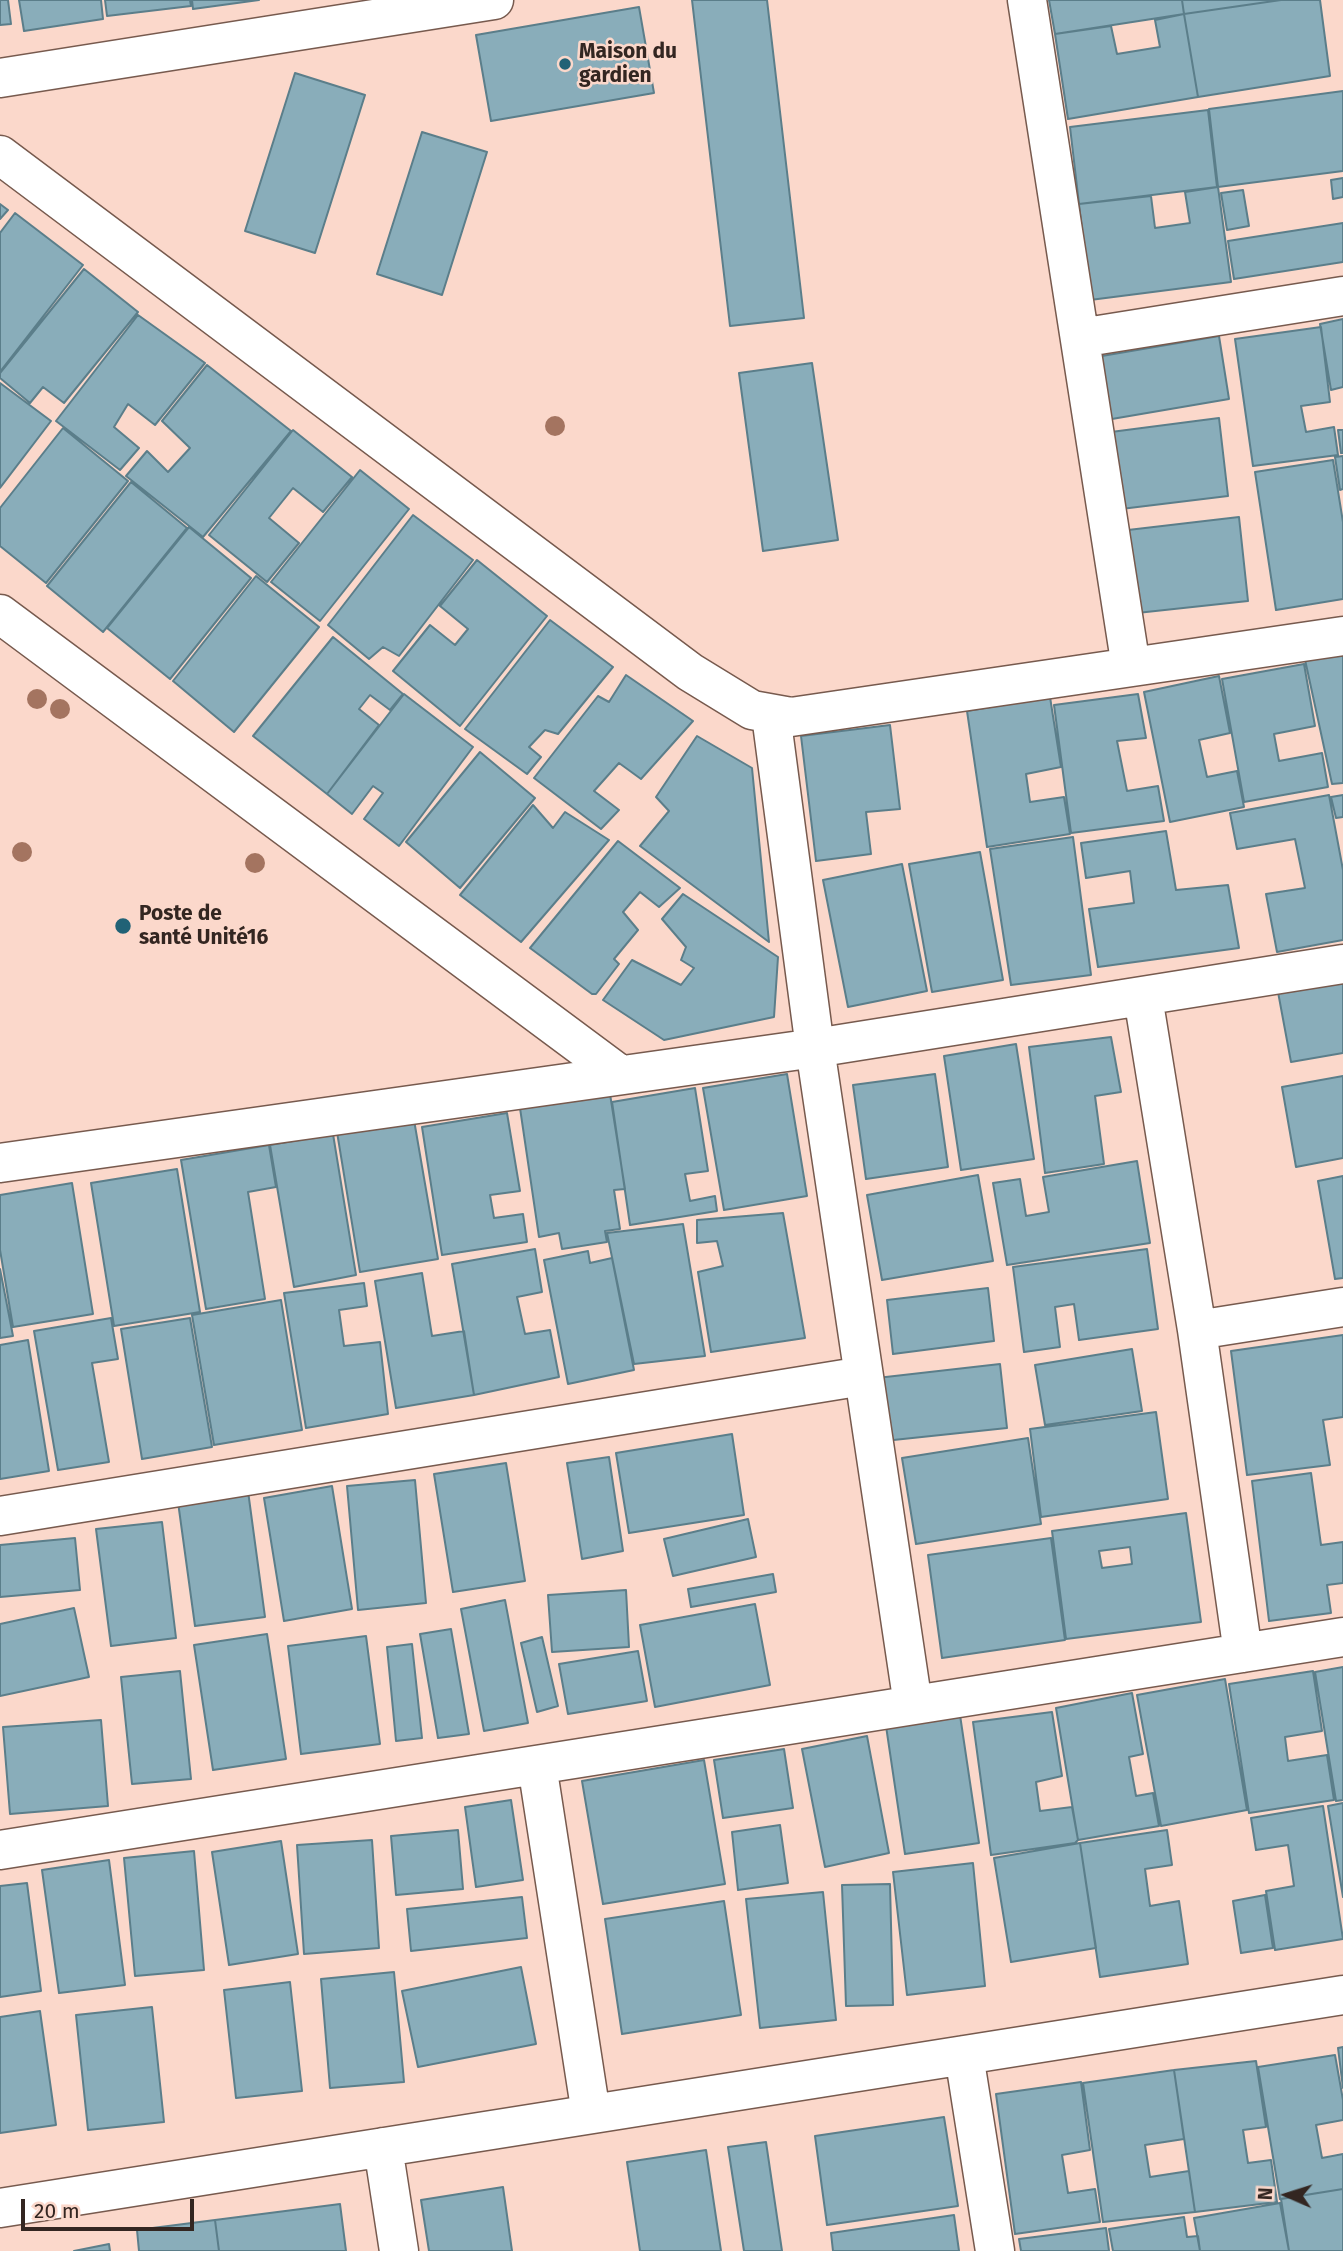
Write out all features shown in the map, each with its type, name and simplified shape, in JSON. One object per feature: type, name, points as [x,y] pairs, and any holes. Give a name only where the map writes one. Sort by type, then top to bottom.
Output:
[{"type":"street","points":[[0,78],[494,0]]},
{"type":"street","points":[[1027,0],[1131,667]]},
{"type":"street","points":[[0,155],[690,672],[752,710],[791,717],[1343,636]]},
{"type":"street","points":[[1080,338],[1343,296]]},
{"type":"street","points":[[0,614],[619,1074]]},
{"type":"street","points":[[771,715],[815,1048],[914,1705]]},
{"type":"street","points":[[0,1163],[815,1048],[1343,964]]},
{"type":"street","points":[[1143,997],[1197,1330],[1243,1653]]},
{"type":"street","points":[[1197,1330],[1343,1307]]},
{"type":"street","points":[[0,1516],[863,1376]]},
{"type":"street","points":[[0,1850],[1343,1637]]},
{"type":"street","points":[[537,1765],[591,2114]]},
{"type":"street","points":[[0,2208],[1343,1995]]},
{"type":"street","points":[[964,2055],[995,2251]]},
{"type":"street","points":[[383,2147],[399,2251]]},
{"type":"building","points":[[0,0],[8,0],[11,24],[0,25]]},
{"type":"building","points":[[19,0],[101,0],[103,19],[24,31]]},
{"type":"building","points":[[105,0],[190,0],[191,6],[107,16]]},
{"type":"building","points":[[192,0],[259,0],[193,9]]},
{"type":"building","points":[[692,0],[767,0],[804,318],[730,326]]},
{"type":"building","points":[[1049,0],[1182,0],[1184,14],[1055,34]]},
{"type":"building","points":[[1182,0],[1281,0],[1184,14]]},
{"type":"building","points":[[1281,0],[1320,0],[1330,76],[1198,97],[1184,14]]},
{"type":"building","name":"Maison du gardien","points":[[639,7],[654,93],[491,121],[476,35]]},
{"type":"building","points":[[1184,14],[1198,97],[1068,119],[1055,34],[1111,26],[1117,54],[1160,47],[1155,20]]},
{"type":"building","points":[[295,73],[365,95],[315,253],[245,231]]},
{"type":"building","points":[[1343,91],[1343,171],[1218,187],[1209,109]]},
{"type":"building","points":[[1208,110],[1217,187],[1079,204],[1070,127]]},
{"type":"building","points":[[422,132],[487,152],[442,295],[377,274]]},
{"type":"building","points":[[1343,178],[1343,197],[1333,199],[1331,180]]},
{"type":"building","points":[[1218,187],[1231,282],[1090,300],[1079,204],[1151,196],[1155,228],[1190,223],[1185,192]]},
{"type":"building","points":[[1243,190],[1249,226],[1227,230],[1221,193]]},
{"type":"building","points":[[0,204],[8,210],[0,219]]},
{"type":"building","points":[[15,213],[83,265],[0,372],[0,233]]},
{"type":"building","points":[[1343,223],[1343,262],[1234,279],[1228,241]]},
{"type":"building","points":[[84,269],[138,312],[64,403],[43,387],[30,403],[0,378],[0,373]]},
{"type":"building","points":[[138,315],[205,363],[155,425],[128,404],[114,427],[139,448],[120,470],[56,421]]},
{"type":"building","points":[[1343,319],[1343,387],[1331,390],[1320,324]]},
{"type":"building","points":[[1321,327],[1330,402],[1301,406],[1306,432],[1334,427],[1338,455],[1253,466],[1235,339]]},
{"type":"building","points":[[1219,336],[1229,399],[1106,420],[1096,357]]},
{"type":"building","points":[[812,363],[838,540],[763,551],[739,373]]},
{"type":"building","points":[[207,365],[291,431],[203,537],[126,476],[147,451],[168,472],[190,448],[162,421]]},
{"type":"building","points":[[0,383],[51,421],[0,488]]},
{"type":"building","points":[[1219,418],[1228,496],[1121,509],[1111,432]]},
{"type":"building","points":[[63,428],[128,481],[46,583],[0,546],[0,508]]},
{"type":"building","points":[[293,430],[352,477],[323,512],[293,488],[269,518],[299,543],[267,582],[209,535]]},
{"type":"building","points":[[1338,430],[1343,430],[1343,453],[1341,453]]},
{"type":"building","points":[[1343,456],[1343,489],[1340,490],[1335,457]]},
{"type":"building","points":[[1333,460],[1343,522],[1343,599],[1276,610],[1255,472]]},
{"type":"building","points":[[360,470],[409,509],[320,621],[271,582]]},
{"type":"building","points":[[131,482],[187,528],[103,632],[47,586]]},
{"type":"building","points":[[413,515],[473,560],[399,656],[383,647],[369,659],[328,625]]},
{"type":"building","points":[[1239,517],[1248,601],[1137,613],[1128,530]]},
{"type":"building","points":[[189,527],[251,578],[170,679],[107,628]]},
{"type":"building","points":[[477,560],[547,616],[460,726],[393,671],[430,625],[455,645],[468,629],[440,606]]},
{"type":"building","points":[[256,576],[319,627],[234,732],[173,681]]},
{"type":"building","points":[[550,620],[613,667],[558,734],[545,730],[529,747],[541,757],[527,774],[465,729]]},
{"type":"building","points":[[333,637],[403,694],[390,710],[370,695],[359,709],[379,725],[327,794],[253,736]]},
{"type":"building","points":[[1343,646],[1343,783],[1332,784],[1304,655]]},
{"type":"building","points":[[1304,664],[1315,726],[1274,734],[1279,761],[1322,753],[1328,787],[1244,802],[1222,679]]},
{"type":"building","points":[[626,675],[693,721],[641,779],[619,763],[594,791],[619,810],[601,829],[534,778],[598,696],[609,702]]},
{"type":"building","points":[[1219,676],[1230,733],[1199,740],[1207,777],[1237,771],[1244,807],[1170,822],[1144,692]]},
{"type":"building","points":[[404,694],[473,747],[399,846],[364,819],[383,793],[373,786],[352,814],[327,794]]},
{"type":"building","points":[[1138,694],[1146,738],[1117,741],[1127,791],[1158,786],[1164,821],[1071,833],[1054,705]]},
{"type":"building","points":[[1050,697],[1061,767],[1026,774],[1030,802],[1064,797],[1070,834],[987,847],[967,711]]},
{"type":"building","points":[[890,725],[900,809],[866,812],[871,854],[816,861],[801,736]]},
{"type":"building","points":[[697,736],[752,768],[769,942],[640,846],[669,811],[656,797]]},
{"type":"building","points":[[480,752],[535,798],[460,888],[406,842]]},
{"type":"building","points":[[1329,795],[1343,870],[1343,940],[1277,952],[1266,894],[1305,888],[1295,839],[1237,849],[1230,813]]},
{"type":"building","points":[[1343,795],[1343,817],[1336,818],[1331,797]]},
{"type":"building","points":[[533,805],[553,828],[565,812],[609,840],[521,942],[460,895]]},
{"type":"building","points":[[1166,831],[1176,890],[1228,885],[1239,948],[1098,967],[1089,909],[1134,903],[1130,871],[1086,878],[1081,843]]},
{"type":"building","points":[[1073,837],[1091,975],[1011,985],[990,849]]},
{"type":"building","points":[[618,841],[680,888],[659,907],[640,892],[623,912],[638,930],[614,959],[619,964],[596,994],[592,994],[530,948]]},
{"type":"building","points":[[980,852],[1003,980],[932,992],[909,864]]},
{"type":"building","points":[[902,864],[927,991],[848,1007],[823,880]]},
{"type":"building","points":[[683,894],[778,957],[774,1017],[664,1040],[603,1000],[632,960],[681,985],[694,968],[681,960],[686,947],[662,919]]},
{"type":"building","points":[[1343,983],[1343,1053],[1291,1062],[1278,992]]},
{"type":"building","points":[[1111,1037],[1121,1092],[1095,1096],[1104,1164],[1045,1173],[1029,1047]]},
{"type":"building","points":[[1016,1044],[1034,1159],[961,1170],[944,1056]]},
{"type":"building","points":[[787,1074],[807,1196],[724,1210],[703,1088]]},
{"type":"building","points":[[935,1074],[948,1167],[866,1179],[853,1085]]},
{"type":"building","points":[[1343,1076],[1343,1158],[1296,1167],[1282,1087]]},
{"type":"building","points":[[695,1088],[708,1171],[685,1174],[690,1201],[715,1196],[717,1211],[630,1225],[612,1102]]},
{"type":"building","points":[[610,1094],[625,1189],[614,1190],[620,1229],[605,1231],[607,1242],[562,1249],[559,1233],[539,1237],[520,1108]]},
{"type":"building","points":[[507,1113],[520,1191],[490,1195],[494,1218],[523,1214],[527,1242],[442,1255],[422,1127]]},
{"type":"building","points":[[414,1120],[438,1259],[360,1272],[337,1132]]},
{"type":"building","points":[[333,1134],[356,1275],[294,1287],[270,1145]]},
{"type":"building","points":[[269,1145],[276,1187],[248,1192],[265,1299],[206,1309],[181,1160]]},
{"type":"building","points":[[1137,1161],[1150,1243],[1007,1265],[993,1183],[1020,1179],[1026,1216],[1049,1212],[1043,1177]]},
{"type":"building","points":[[177,1169],[200,1312],[114,1326],[91,1183]]},
{"type":"building","points":[[978,1175],[993,1261],[882,1280],[867,1195]]},
{"type":"building","points":[[1343,1176],[1343,1278],[1335,1279],[1318,1181]]},
{"type":"building","points":[[72,1183],[93,1314],[13,1327],[0,1250],[0,1195]]},
{"type":"building","points":[[783,1213],[805,1338],[711,1352],[698,1272],[723,1266],[717,1241],[697,1243],[697,1220]]},
{"type":"building","points":[[683,1224],[705,1356],[634,1364],[607,1233]]},
{"type":"building","points":[[535,1249],[542,1292],[517,1297],[525,1334],[550,1330],[559,1377],[474,1395],[452,1264]]},
{"type":"building","points":[[1147,1249],[1158,1329],[1079,1340],[1074,1304],[1055,1307],[1060,1347],[1024,1352],[1013,1267]]},
{"type":"building","points":[[588,1251],[590,1263],[612,1258],[634,1370],[568,1384],[544,1260]]},
{"type":"building","points":[[0,1269],[13,1336],[0,1338]]},
{"type":"building","points":[[422,1273],[432,1336],[464,1331],[474,1395],[396,1408],[375,1281]]},
{"type":"building","points":[[364,1283],[367,1306],[339,1310],[344,1346],[380,1342],[388,1414],[306,1428],[284,1293]]},
{"type":"building","points":[[988,1288],[994,1341],[893,1354],[887,1300]]},
{"type":"building","points":[[281,1300],[302,1430],[214,1445],[192,1315]]},
{"type":"building","points":[[111,1318],[118,1359],[92,1363],[109,1462],[58,1470],[34,1331]]},
{"type":"building","points":[[190,1318],[212,1447],[142,1459],[121,1329]]},
{"type":"building","points":[[1343,1335],[1343,1417],[1323,1420],[1330,1465],[1247,1475],[1231,1351]]},
{"type":"building","points":[[28,1340],[49,1471],[0,1479],[0,1345]]},
{"type":"building","points":[[1132,1349],[1142,1411],[1045,1425],[1035,1365]]},
{"type":"building","points":[[1000,1364],[1007,1428],[884,1441],[877,1378]]},
{"type":"building","points":[[1156,1412],[1168,1499],[1041,1517],[1030,1429]]},
{"type":"building","points":[[732,1434],[744,1515],[629,1533],[616,1453]]},
{"type":"building","points":[[1028,1438],[1041,1524],[916,1544],[902,1458]]},
{"type":"building","points":[[609,1457],[623,1551],[582,1559],[567,1463]]},
{"type":"building","points":[[506,1463],[525,1581],[453,1592],[434,1474]]},
{"type":"building","points":[[1311,1473],[1321,1545],[1343,1542],[1343,1583],[1327,1585],[1331,1613],[1269,1621],[1252,1481]]},
{"type":"building","points":[[415,1480],[426,1603],[358,1610],[347,1486]]},
{"type":"building","points":[[332,1486],[352,1609],[284,1621],[264,1498]]},
{"type":"building","points":[[248,1491],[265,1617],[195,1626],[178,1502]]},
{"type":"building","points":[[1186,1513],[1201,1622],[1066,1639],[1052,1531]],"holes":[[[1130,1547],[1132,1564],[1102,1568],[1099,1551]]]},
{"type":"building","points":[[748,1519],[756,1557],[673,1576],[664,1539]]},
{"type":"building","points":[[162,1522],[176,1638],[111,1646],[96,1529]]},
{"type":"building","points":[[75,1538],[80,1590],[0,1597],[0,1545]]},
{"type":"building","points":[[1051,1538],[1065,1640],[942,1658],[928,1555]]},
{"type":"building","points":[[773,1574],[776,1592],[691,1607],[688,1589]]},
{"type":"building","points":[[626,1590],[629,1647],[552,1652],[548,1595]]},
{"type":"building","points":[[505,1600],[528,1723],[484,1731],[461,1609]]},
{"type":"building","points":[[755,1604],[770,1685],[655,1707],[640,1625]]},
{"type":"building","points":[[74,1608],[89,1677],[0,1696],[0,1624]]},
{"type":"building","points":[[451,1629],[469,1734],[438,1738],[420,1634]]},
{"type":"building","points":[[267,1634],[286,1759],[213,1770],[194,1645]]},
{"type":"building","points":[[366,1636],[380,1744],[301,1754],[288,1646]]},
{"type":"building","points":[[542,1637],[558,1706],[537,1712],[521,1643]]},
{"type":"building","points":[[412,1644],[422,1738],[396,1741],[387,1647]]},
{"type":"building","points":[[638,1651],[647,1701],[568,1714],[559,1664]]},
{"type":"building","points":[[1343,1667],[1343,1800],[1336,1801],[1315,1672]]},
{"type":"building","points":[[180,1671],[191,1779],[132,1784],[121,1677]]},
{"type":"building","points":[[1313,1671],[1322,1731],[1285,1737],[1288,1761],[1327,1755],[1334,1800],[1249,1813],[1229,1684]]},
{"type":"building","points":[[1225,1679],[1247,1810],[1161,1826],[1137,1695]]},
{"type":"building","points":[[1132,1693],[1143,1754],[1129,1757],[1136,1796],[1153,1793],[1159,1826],[1078,1840],[1056,1708]]},
{"type":"building","points":[[1052,1712],[1062,1776],[1036,1782],[1040,1811],[1072,1807],[1078,1840],[1075,1843],[991,1855],[973,1722]]},
{"type":"building","points":[[960,1715],[979,1843],[905,1854],[886,1726]]},
{"type":"building","points":[[101,1720],[108,1806],[10,1814],[3,1727]]},
{"type":"building","points":[[867,1736],[889,1853],[825,1867],[802,1749]]},
{"type":"building","points":[[784,1749],[793,1808],[723,1818],[714,1760]]},
{"type":"building","points":[[704,1760],[725,1884],[603,1904],[582,1781]]},
{"type":"building","points":[[511,1800],[523,1880],[476,1887],[465,1807]]},
{"type":"building","points":[[1343,1803],[1343,1897],[1328,1806]]},
{"type":"building","points":[[1323,1806],[1343,1939],[1275,1950],[1266,1891],[1294,1886],[1288,1845],[1256,1850],[1251,1818]]},
{"type":"building","points":[[780,1825],[788,1883],[738,1890],[732,1832]]},
{"type":"building","points":[[458,1830],[463,1889],[396,1895],[391,1836]]},
{"type":"building","points":[[1167,1830],[1172,1865],[1145,1869],[1150,1906],[1179,1901],[1188,1964],[1100,1977],[1080,1843]]},
{"type":"building","points":[[372,1840],[379,1948],[304,1954],[297,1845]]},
{"type":"building","points":[[281,1841],[298,1954],[229,1965],[212,1852]]},
{"type":"building","points":[[1080,1843],[1096,1948],[1011,1962],[994,1858]]},
{"type":"building","points":[[194,1851],[204,1970],[135,1976],[124,1858]]},
{"type":"building","points":[[109,1860],[125,1985],[59,1993],[42,1870]]},
{"type":"building","points":[[973,1863],[985,1986],[907,1995],[893,1872]]},
{"type":"building","points":[[27,1883],[41,1991],[0,1997],[0,1886]]},
{"type":"building","points":[[890,1884],[893,2005],[846,2006],[842,1885]]},
{"type":"building","points":[[823,1892],[836,2020],[760,2028],[746,1899]]},
{"type":"building","points":[[1265,1895],[1273,1948],[1241,1953],[1233,1901]]},
{"type":"building","points":[[522,1897],[527,1938],[411,1951],[407,1909]]},
{"type":"building","points":[[724,1901],[741,2015],[622,2034],[605,1919]]},
{"type":"building","points":[[521,1967],[536,2044],[418,2067],[402,1991]]},
{"type":"building","points":[[394,1972],[404,2082],[330,2088],[321,1979]]},
{"type":"building","points":[[290,1982],[302,2091],[236,2098],[224,1990]]},
{"type":"building","points":[[152,2007],[164,2122],[88,2130],[76,2015]]},
{"type":"building","points":[[40,2011],[56,2125],[0,2133],[0,2017]]},
{"type":"building","points":[[1343,2047],[1343,2088],[1338,2048]]},
{"type":"building","points":[[1335,2055],[1343,2100],[1343,2120],[1316,2125],[1322,2158],[1343,2154],[1343,2189],[1280,2199],[1258,2067]]},
{"type":"building","points":[[1256,2061],[1266,2127],[1243,2130],[1248,2163],[1271,2160],[1277,2202],[1195,2212],[1174,2070]]},
{"type":"building","points":[[1174,2070],[1184,2139],[1145,2145],[1150,2177],[1189,2171],[1195,2212],[1103,2222],[1083,2083]]},
{"type":"building","points":[[1081,2082],[1090,2150],[1062,2155],[1068,2193],[1095,2189],[1100,2222],[1015,2234],[996,2094]]},
{"type":"building","points":[[944,2117],[958,2206],[827,2225],[815,2136]]},
{"type":"building","points":[[766,2142],[782,2251],[744,2251],[728,2147]]},
{"type":"building","points":[[706,2150],[721,2251],[640,2251],[627,2162]]},
{"type":"building","points":[[503,2187],[512,2251],[429,2251],[421,2200]]},
{"type":"building","points":[[1343,2189],[1343,2251],[1289,2251],[1281,2199]]},
{"type":"building","points":[[1280,2203],[1289,2251],[1200,2251],[1194,2218]]},
{"type":"building","points":[[340,2204],[346,2251],[219,2251],[215,2220]]},
{"type":"building","points":[[954,2215],[959,2251],[833,2251],[831,2233]]},
{"type":"building","points":[[1184,2217],[1187,2237],[1198,2236],[1200,2251],[1113,2251],[1109,2229]]},
{"type":"building","points":[[215,2220],[219,2251],[139,2251],[137,2230]]},
{"type":"building","points":[[1106,2228],[1109,2251],[1021,2251],[1019,2239]]},
{"type":"building","points":[[109,2244],[110,2251],[74,2251]]},
{"type":"place","name":"Maison du gardien","points":[[565,64]]},
{"type":"place","name":"Poste de santé Unité16","points":[[123,926]]}]
